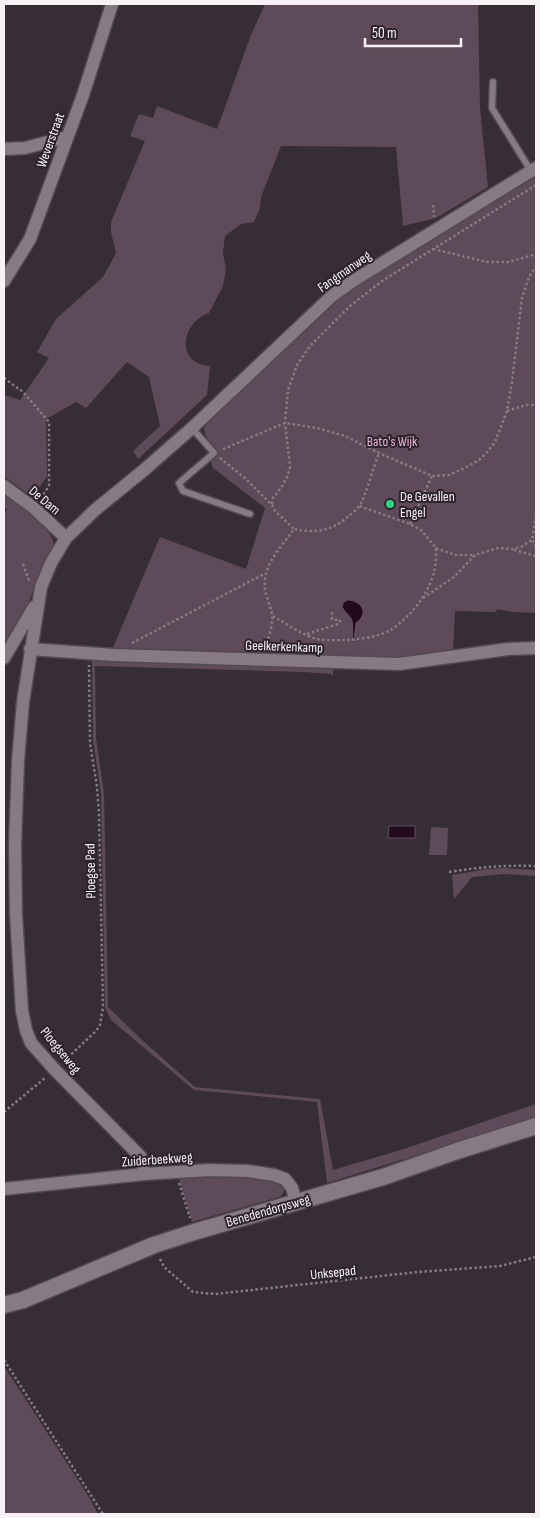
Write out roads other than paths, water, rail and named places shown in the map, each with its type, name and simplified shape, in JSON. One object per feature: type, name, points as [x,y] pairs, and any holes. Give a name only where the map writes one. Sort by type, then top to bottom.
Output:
[{"type":"street","name":"Weverstraat","points":[[4,280],[30,239],[83,95],[112,4]]},
{"type":"street","points":[[4,149],[25,148],[67,137]]},
{"type":"street","name":"Fangmanweg","points":[[30,649],[41,587],[51,563],[66,538],[95,510],[192,428],[295,329],[342,288],[534,170]]},
{"type":"street","name":"De Dam","points":[[4,486],[34,508],[66,538]]},
{"type":"street","name":"Fangmanweg","points":[[4,658],[38,600]]},
{"type":"street","name":"Geelkerkenkamp","points":[[30,649],[89,654],[407,664],[508,648],[536,648]]},
{"type":"street","name":"Ploegseweg","points":[[30,649],[18,762],[15,844],[16,915],[22,1011],[26,1030],[32,1043],[55,1070],[140,1156],[144,1174]]},
{"type":"street","name":"Benedendorpsweg","points":[[4,1305],[23,1300],[154,1245],[383,1177],[536,1126]]},
{"type":"street","name":"Zuiderbeekweg","points":[[4,1189],[144,1174],[230,1170],[274,1175],[285,1179],[292,1188],[296,1202]]},
{"type":"lane","points":[[492,82],[492,108],[534,170]]},
{"type":"lane","points":[[192,428],[214,453],[179,483],[183,491],[250,514]]},
{"type":"place","name":"De Gevallen Engel","points":[[390,504]]},
{"type":"park label","name":"Bato's Wijk","points":[[392,441]]}]
